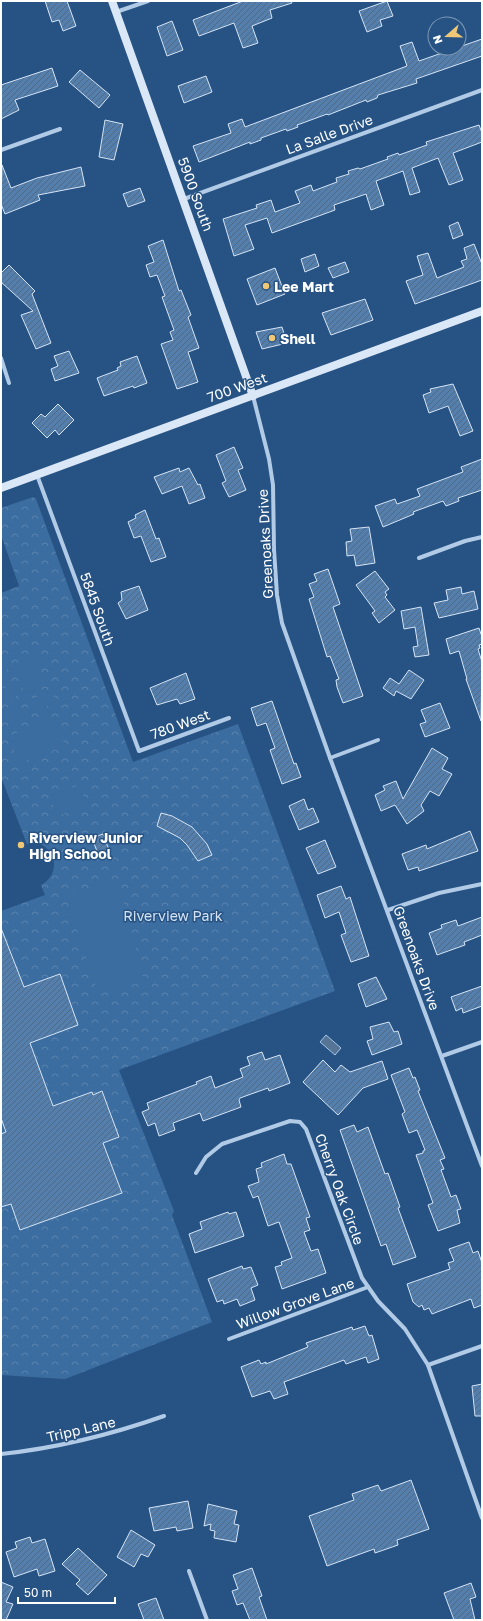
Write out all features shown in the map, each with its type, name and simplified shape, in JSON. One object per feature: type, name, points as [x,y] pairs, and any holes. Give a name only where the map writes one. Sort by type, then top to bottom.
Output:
[{"type":"main road","name":"5900 South","points":[[112,1],[184,199],[253,396]]},
{"type":"main road","name":"700 West","points":[[1,488],[482,311]]},
{"type":"street","points":[[116,12],[148,1]]},
{"type":"street","name":"La Salle Drive","points":[[184,199],[482,90]]},
{"type":"street","points":[[1,150],[60,129]]},
{"type":"street","points":[[1,358],[9,382]]},
{"type":"street","name":"Greenoaks Drive","points":[[253,396],[269,459],[273,485],[274,550],[277,595],[282,623],[330,758],[388,910],[482,1166]]},
{"type":"street","name":"5845 South","points":[[37,475],[139,751]]},
{"type":"street","points":[[419,558],[465,541],[482,537]]},
{"type":"street","name":"780 West","points":[[139,751],[229,718]]},
{"type":"street","points":[[330,758],[378,740]]},
{"type":"street","points":[[388,910],[439,893],[482,884]]},
{"type":"street","points":[[442,1056],[482,1042]]},
{"type":"street","name":"Cherry Oak Circle","points":[[196,1173],[206,1157],[222,1144],[279,1123],[290,1121],[300,1122],[310,1136],[358,1269],[368,1287]]},
{"type":"street","points":[[368,1287],[405,1329],[428,1365],[482,1518]]},
{"type":"street","name":"Willow Grove Lane","points":[[229,1339],[368,1287]]},
{"type":"street","points":[[428,1365],[482,1346]]},
{"type":"street","name":"Tripp Lane","points":[[1,1454],[50,1448],[87,1440],[119,1432],[164,1416]]},
{"type":"street","points":[[189,1571],[207,1620]]},
{"type":"green space","name":"Riverview Park","points":[[33,497],[36,499],[133,762],[238,724],[335,991],[119,1070],[174,1211],[172,1215],[212,1322],[65,1379],[1,1375],[1,911],[45,895],[41,885],[53,872],[54,865],[53,857],[44,846],[27,844],[1,777],[1,593],[19,586],[1,535],[1,508]]},
{"type":"green space","points":[[38,655],[43,667],[18,676],[14,664]]},
{"type":"green space","points":[[6,667],[10,679],[1,682],[1,669]]},
{"type":"green space","points":[[45,673],[49,685],[25,694],[20,682]]},
{"type":"green space","points":[[12,685],[16,697],[1,702],[1,689]]},
{"type":"green space","points":[[52,691],[56,703],[31,712],[27,700]]},
{"type":"green space","points":[[19,703],[23,715],[1,723],[1,710]]},
{"type":"green space","points":[[55,718],[65,746],[19,763],[9,736]]},
{"type":"green space","points":[[79,785],[87,805],[57,816],[50,796]]},
{"type":"green space","points":[[105,882],[121,891],[144,980],[122,989],[98,992],[66,897]]},
{"type":"shaded area","points":[[326,1035],[341,1048],[335,1055],[320,1042]]},
{"type":"building","points":[[45,1],[67,1],[76,26],[63,31],[59,20],[52,22]]},
{"type":"building","points":[[243,1],[291,1],[292,3],[270,10],[272,18],[252,26],[258,43],[243,48],[234,23],[199,36],[193,20]]},
{"type":"building","points":[[387,1],[393,16],[380,20],[382,26],[367,32],[359,11]]},
{"type":"building","points":[[172,21],[183,50],[167,56],[157,27]]},
{"type":"building","points":[[482,39],[482,56],[416,79],[417,83],[378,95],[377,98],[367,102],[366,100],[297,125],[298,127],[287,131],[286,129],[261,138],[261,140],[250,144],[250,142],[199,162],[193,146],[231,133],[228,124],[242,119],[245,127],[407,66],[400,46],[412,42],[419,61],[433,56],[467,56],[467,44]]},
{"type":"building","points":[[52,68],[58,86],[15,100],[19,110],[1,119],[1,85]]},
{"type":"building","points":[[80,70],[110,95],[99,108],[69,82]]},
{"type":"building","points":[[206,76],[212,92],[184,103],[178,86]]},
{"type":"building","points":[[105,120],[123,124],[114,160],[99,157]]},
{"type":"building","points":[[479,125],[482,133],[482,142],[453,153],[463,180],[449,185],[438,158],[412,168],[420,192],[410,195],[403,171],[376,181],[384,205],[371,210],[366,194],[334,205],[335,210],[272,233],[267,218],[245,225],[254,249],[234,256],[223,219],[257,208],[256,205],[271,200],[275,212],[300,203],[295,191],[311,185],[313,191],[337,182],[336,178],[349,174],[348,171],[358,168],[360,169],[388,159],[387,157],[398,153],[399,155],[427,145],[426,142]]},
{"type":"building","points":[[2,165],[11,188],[37,178],[81,167],[85,186],[38,195],[40,200],[5,214],[1,204]]},
{"type":"building","points":[[140,188],[145,201],[128,207],[123,194]]},
{"type":"building","points":[[458,222],[463,235],[453,239],[449,226]]},
{"type":"building","points":[[163,240],[179,291],[181,290],[191,315],[188,317],[199,348],[188,352],[198,382],[177,389],[161,344],[173,340],[170,332],[174,330],[162,297],[165,296],[157,275],[150,277],[146,265],[154,262],[148,246]]},
{"type":"building","points":[[474,244],[482,264],[482,280],[415,304],[406,281],[423,275],[417,256],[428,253],[437,278],[464,267],[461,261],[467,259],[464,248]]},
{"type":"building","points":[[315,254],[319,266],[305,272],[301,259]]},
{"type":"building","points":[[345,262],[349,272],[333,278],[328,268]]},
{"type":"building","points":[[9,265],[35,291],[32,294],[51,343],[36,349],[21,315],[33,311],[1,282],[1,273]]},
{"type":"building","name":"Lee Mart","points":[[275,268],[285,294],[257,305],[247,279]]},
{"type":"building","points":[[365,299],[373,320],[331,335],[322,313]]},
{"type":"building","name":"Shell","points":[[282,327],[287,343],[262,349],[256,332]]},
{"type":"building","points":[[69,351],[79,373],[55,381],[51,369],[58,366],[54,356]]},
{"type":"building","points":[[137,356],[147,383],[104,396],[97,378],[118,370],[117,368],[121,366],[120,362]]},
{"type":"building","points":[[453,384],[473,431],[460,436],[448,406],[429,413],[423,395],[431,392],[430,389]]},
{"type":"building","points":[[58,404],[74,420],[59,435],[55,430],[47,438],[32,423],[41,414],[45,417]]},
{"type":"building","points":[[234,447],[243,468],[238,470],[246,490],[229,497],[222,483],[226,481],[216,455]]},
{"type":"building","points":[[482,459],[482,490],[458,498],[459,501],[446,506],[443,501],[413,512],[414,514],[383,527],[375,506],[395,499],[397,504],[420,496],[417,489],[463,472],[461,467]]},
{"type":"building","points":[[179,468],[180,472],[189,468],[198,485],[200,484],[205,498],[189,504],[182,486],[162,494],[154,477]]},
{"type":"building","points":[[145,510],[156,539],[159,538],[166,557],[151,562],[141,536],[134,538],[128,522],[136,518],[135,515]]},
{"type":"building","points":[[369,527],[375,563],[356,566],[354,555],[347,556],[346,542],[352,541],[350,529]]},
{"type":"building","points":[[328,569],[340,604],[333,607],[363,696],[343,703],[337,687],[336,680],[339,679],[330,656],[327,657],[309,599],[314,597],[309,584],[317,581],[314,574]]},
{"type":"building","points":[[375,571],[389,589],[385,592],[387,595],[385,597],[395,610],[379,623],[372,613],[375,611],[356,585]]},
{"type":"building","points":[[139,586],[148,610],[126,619],[118,603],[122,600],[121,592]]},
{"type":"building","points":[[461,587],[462,594],[474,591],[478,609],[439,618],[434,603],[448,600],[446,590]]},
{"type":"building","points":[[421,607],[429,655],[415,657],[413,647],[418,646],[415,627],[404,629],[401,611]]},
{"type":"building","points":[[479,628],[482,637],[482,644],[479,645],[480,648],[478,649],[482,662],[481,721],[466,679],[459,651],[450,654],[446,639]]},
{"type":"building","points":[[409,670],[424,680],[411,699],[396,691],[394,696],[383,688],[390,678],[399,684]]},
{"type":"building","points":[[186,673],[195,699],[180,704],[177,699],[157,705],[150,688]]},
{"type":"building","points":[[272,701],[294,764],[296,763],[301,777],[282,784],[270,750],[275,748],[266,723],[257,726],[251,708]]},
{"type":"building","points":[[440,703],[450,728],[425,737],[420,724],[426,722],[421,710]]},
{"type":"building","points":[[432,748],[448,758],[442,769],[452,774],[439,796],[430,791],[421,805],[424,811],[407,824],[395,805],[381,811],[375,795],[385,790],[383,786],[396,781],[403,799]]},
{"type":"building","points":[[304,799],[308,810],[313,808],[319,822],[299,830],[289,806]]},
{"type":"building","points":[[161,813],[172,816],[192,827],[207,844],[212,855],[198,861],[180,838],[157,826]]},
{"type":"building","points":[[470,831],[478,851],[419,871],[418,867],[408,870],[402,854],[426,845],[427,849]]},
{"type":"building","points":[[103,834],[109,850],[98,854],[92,838]]},
{"type":"building","points":[[325,840],[336,867],[318,874],[306,848]]},
{"type":"building","points":[[341,886],[346,899],[350,897],[369,956],[351,962],[341,935],[346,933],[339,912],[325,918],[317,895]]},
{"type":"building","points":[[482,917],[482,935],[464,942],[465,945],[437,955],[429,933],[442,928],[441,925],[456,920],[458,926]]},
{"type":"building","points":[[1,928],[24,987],[60,974],[78,1025],[30,1043],[53,1106],[92,1092],[93,1095],[102,1091],[119,1137],[103,1143],[122,1193],[20,1230],[11,1204],[1,1207],[1,1134],[6,1132],[1,1118]]},
{"type":"building","points":[[376,977],[387,999],[366,1007],[358,984]]},
{"type":"building","points":[[482,986],[482,1006],[463,1013],[462,1008],[456,1011],[451,997]]},
{"type":"building","points":[[389,1022],[394,1032],[398,1031],[402,1044],[372,1055],[367,1041],[373,1039],[370,1027]]},
{"type":"building","points":[[262,1052],[265,1060],[280,1055],[290,1083],[269,1091],[268,1088],[240,1098],[239,1100],[241,1107],[203,1121],[200,1113],[173,1123],[175,1130],[159,1136],[155,1123],[148,1126],[142,1112],[149,1109],[147,1103],[197,1084],[196,1082],[211,1076],[215,1088],[243,1077],[240,1069],[250,1065],[247,1057]]},
{"type":"building","points":[[323,1060],[335,1072],[341,1065],[350,1072],[382,1061],[388,1079],[363,1088],[338,1115],[303,1082]]},
{"type":"building","points":[[409,1068],[413,1078],[415,1077],[420,1090],[418,1091],[445,1158],[440,1160],[444,1169],[441,1170],[451,1197],[456,1195],[461,1209],[457,1210],[460,1223],[438,1231],[428,1205],[433,1203],[416,1155],[423,1153],[425,1150],[417,1130],[409,1133],[402,1114],[405,1112],[391,1075]]},
{"type":"building","points":[[354,1125],[357,1132],[368,1127],[385,1174],[388,1173],[400,1207],[398,1208],[416,1257],[393,1265],[386,1244],[381,1246],[340,1130]]},
{"type":"building","points":[[284,1154],[287,1164],[291,1164],[310,1217],[306,1218],[310,1230],[304,1232],[311,1251],[318,1249],[326,1273],[282,1289],[275,1267],[282,1265],[281,1262],[292,1258],[279,1222],[268,1226],[258,1196],[253,1198],[248,1186],[259,1182],[256,1169],[262,1167],[261,1163]]},
{"type":"building","points":[[228,1212],[229,1214],[236,1212],[244,1236],[195,1253],[189,1234],[202,1229],[200,1222]]},
{"type":"building","points":[[469,1242],[473,1253],[478,1251],[482,1263],[482,1305],[474,1308],[471,1299],[432,1314],[429,1308],[424,1310],[422,1305],[419,1307],[413,1302],[407,1284],[450,1269],[448,1263],[454,1261],[449,1249]]},
{"type":"building","points":[[242,1266],[243,1269],[251,1267],[258,1285],[251,1288],[255,1300],[240,1306],[237,1299],[224,1304],[223,1300],[217,1302],[208,1279]]},
{"type":"building","points":[[365,1326],[369,1336],[372,1335],[379,1359],[368,1363],[366,1357],[346,1364],[344,1360],[284,1382],[288,1394],[274,1399],[270,1391],[252,1397],[241,1367],[259,1360],[261,1364],[266,1362],[266,1364],[308,1347],[306,1343],[352,1327],[353,1330]]},
{"type":"building","points":[[482,1384],[482,1416],[475,1416],[472,1386]]},
{"type":"building","points":[[411,1480],[429,1529],[397,1540],[398,1545],[375,1553],[374,1549],[327,1566],[309,1516],[354,1500],[352,1494],[378,1485],[381,1491]]},
{"type":"building","points":[[188,1501],[193,1528],[177,1531],[176,1527],[154,1531],[149,1508]]},
{"type":"building","points":[[208,1504],[237,1511],[234,1524],[239,1525],[236,1542],[214,1538],[215,1531],[210,1530],[211,1524],[204,1526]]},
{"type":"building","points":[[131,1530],[155,1545],[148,1557],[141,1554],[134,1567],[117,1557]]},
{"type":"building","points":[[30,1537],[32,1543],[45,1539],[55,1571],[39,1576],[37,1569],[14,1577],[6,1552],[17,1548],[15,1542]]},
{"type":"building","points":[[78,1548],[107,1575],[88,1595],[76,1584],[80,1580],[62,1564]]},
{"type":"building","points":[[252,1568],[262,1596],[259,1597],[267,1620],[250,1620],[243,1603],[237,1605],[232,1591],[238,1589],[233,1575]]},
{"type":"building","points":[[1,1582],[13,1587],[6,1602],[13,1604],[6,1620],[1,1620]]},
{"type":"building","points":[[471,1583],[476,1597],[470,1599],[475,1620],[454,1620],[444,1593]]},
{"type":"building","points":[[156,1598],[164,1620],[144,1620],[138,1604]]},
{"type":"place","name":"Lee Mart","points":[[266,286]]},
{"type":"place","name":"Shell","points":[[272,338]]},
{"type":"place","name":"Riverview Junior High School","points":[[21,845]]}]
